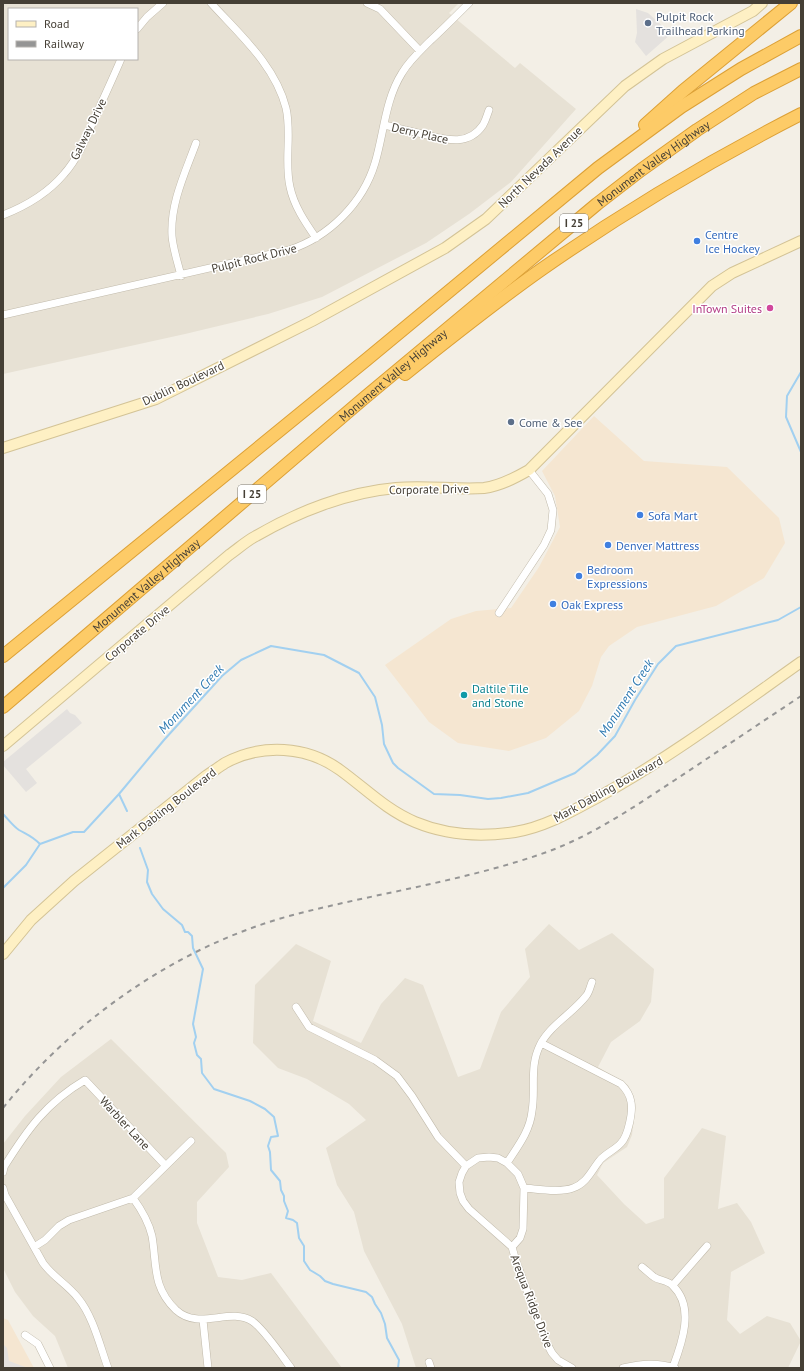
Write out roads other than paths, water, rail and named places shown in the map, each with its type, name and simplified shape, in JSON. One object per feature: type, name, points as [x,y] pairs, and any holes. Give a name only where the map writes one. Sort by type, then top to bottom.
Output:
[{"type":"highway","points":[[576,186],[683,91],[791,3]]},
{"type":"highway","name":"I 25","points":[[3,656],[378,350],[576,186],[681,107],[742,69],[801,36]]},
{"type":"highway","name":"Monument Valley Highway","points":[[3,706],[363,399],[579,219],[641,170],[697,130],[754,93],[801,69]]},
{"type":"highway","points":[[363,399],[393,383],[543,268],[678,181],[801,114]]},
{"type":"street","points":[[138,28],[147,17],[163,3]]},
{"type":"street","points":[[211,3],[263,60],[277,84],[282,96],[288,120],[290,186],[297,207],[316,238]]},
{"type":"street","points":[[367,3],[380,9],[420,51]]},
{"type":"street","name":"Pulpit Rock Drive","points":[[3,315],[181,276],[290,250],[298,248],[316,238],[342,217],[355,202],[369,179],[375,163],[390,98],[397,82],[407,66],[468,3]]},
{"type":"street","name":"North Nevada Avenue","points":[[312,321],[445,248],[486,219],[625,86],[663,59],[753,11],[762,3]]},
{"type":"street","name":"Galway Drive","points":[[3,215],[38,197],[57,182],[70,166],[83,146],[121,60]]},
{"type":"street","name":"Derry Place","points":[[384,125],[456,141],[470,137],[476,132],[483,125],[489,110]]},
{"type":"street","points":[[181,276],[172,237],[174,211],[178,190],[196,143]]},
{"type":"street","name":"Corporate Drive","points":[[3,746],[229,555],[255,536],[299,514],[330,502],[362,494],[395,488],[485,488],[501,484],[530,470],[712,286],[732,273],[801,241]]},
{"type":"street","name":"Dublin Boulevard","points":[[3,448],[156,399],[312,321]]},
{"type":"street","points":[[499,613],[544,545],[551,530],[553,510],[548,494],[530,470]]},
{"type":"street","name":"Mark Dabling Boulevard","points":[[3,954],[31,920],[74,881],[206,776],[226,763],[242,756],[257,751],[275,749],[290,750],[308,754],[335,766],[381,803],[414,821],[449,832],[483,834],[515,832],[543,824],[577,809],[653,765],[801,662]]},
{"type":"street","points":[[296,1007],[310,1027],[375,1060],[397,1076],[412,1096],[438,1137],[466,1166],[478,1158],[498,1158],[507,1162],[521,1142],[530,1121],[534,1098],[533,1070],[536,1055],[541,1043],[548,1034],[587,996],[592,982]]},
{"type":"street","points":[[524,1188],[563,1190],[572,1188],[584,1182],[604,1156],[616,1148],[625,1139],[631,1108],[628,1093],[621,1084],[541,1043]]},
{"type":"street","name":"Warbler Lane","points":[[3,1172],[20,1141],[36,1120],[68,1090],[85,1080],[165,1165]]},
{"type":"street","points":[[34,1246],[45,1240],[59,1226],[69,1220],[133,1198],[191,1141]]},
{"type":"street","name":"Arequa Ridge Drive","points":[[507,1162],[518,1174],[524,1188],[523,1229],[520,1238],[512,1248]]},
{"type":"street","name":"Arequa Ridge Drive","points":[[466,1166],[459,1182],[462,1201],[512,1248],[545,1340],[558,1360],[572,1368]]},
{"type":"street","points":[[3,1188],[5,1195],[49,1271],[77,1296],[84,1305],[108,1368]]},
{"type":"street","points":[[133,1198],[138,1205],[152,1236],[156,1278],[170,1303],[176,1310],[185,1316],[203,1320],[234,1316],[251,1320],[259,1326],[291,1368]]},
{"type":"street","points":[[673,1285],[707,1246]]},
{"type":"street","points":[[623,1368],[648,1364],[661,1364],[674,1368],[684,1335],[685,1310],[679,1292],[673,1285],[665,1280],[655,1278],[642,1267]]},
{"type":"street","points":[[203,1320],[208,1368]]},
{"type":"street","points":[[26,1335],[38,1344],[50,1368]]},
{"type":"waterway","name":"Monument Creek","points":[[801,372],[787,396],[786,417],[801,452]]},
{"type":"waterway","name":"Monument Creek","points":[[3,888],[26,865],[40,844],[73,832],[84,832],[222,676],[241,660],[271,646],[324,655],[359,673],[375,697],[382,725],[384,744],[393,763],[398,768],[434,794],[460,795],[488,799],[528,793],[575,773],[597,755],[615,736],[635,700],[658,664],[676,646],[778,620],[801,607]]},
{"type":"waterway","points":[[119,794],[127,811]]},
{"type":"waterway","points":[[3,814],[17,828],[40,844]]},
{"type":"waterway","points":[[140,848],[148,870],[147,882],[152,894],[163,909],[182,925],[185,932],[188,932],[192,936],[193,948],[203,969],[193,1024],[196,1037],[194,1043],[197,1055],[201,1059],[202,1073],[214,1089],[250,1101],[265,1109],[274,1117],[278,1136],[271,1137],[268,1146],[270,1152],[271,1170],[280,1181],[281,1190],[288,1211],[286,1218],[297,1223],[299,1238],[304,1246],[304,1261],[310,1270],[325,1281],[366,1292],[372,1297],[381,1313],[385,1324],[387,1338],[399,1360],[398,1368]]},
{"type":"railway","points":[[3,1108],[31,1075],[63,1044],[97,1015],[133,989],[210,945],[251,928],[293,915],[485,871],[547,852],[564,845],[597,829],[629,810],[801,696]]},
{"type":"place","name":"Pulpit Rock Trailhead Parking","points":[[648,23]]},
{"type":"place","name":"Centre Ice Hockey","points":[[697,241]]},
{"type":"place","name":"InTown Suites","points":[[770,308]]},
{"type":"place","name":"Come & See","points":[[511,422]]},
{"type":"place","name":"Sofa Mart","points":[[640,515]]},
{"type":"place","name":"Denver Mattress","points":[[608,545]]},
{"type":"place","name":"Bedroom Expressions","points":[[579,576]]},
{"type":"place","name":"Oak Express","points":[[553,604]]},
{"type":"place","name":"Daltile Tile and Stone","points":[[464,695]]}]
